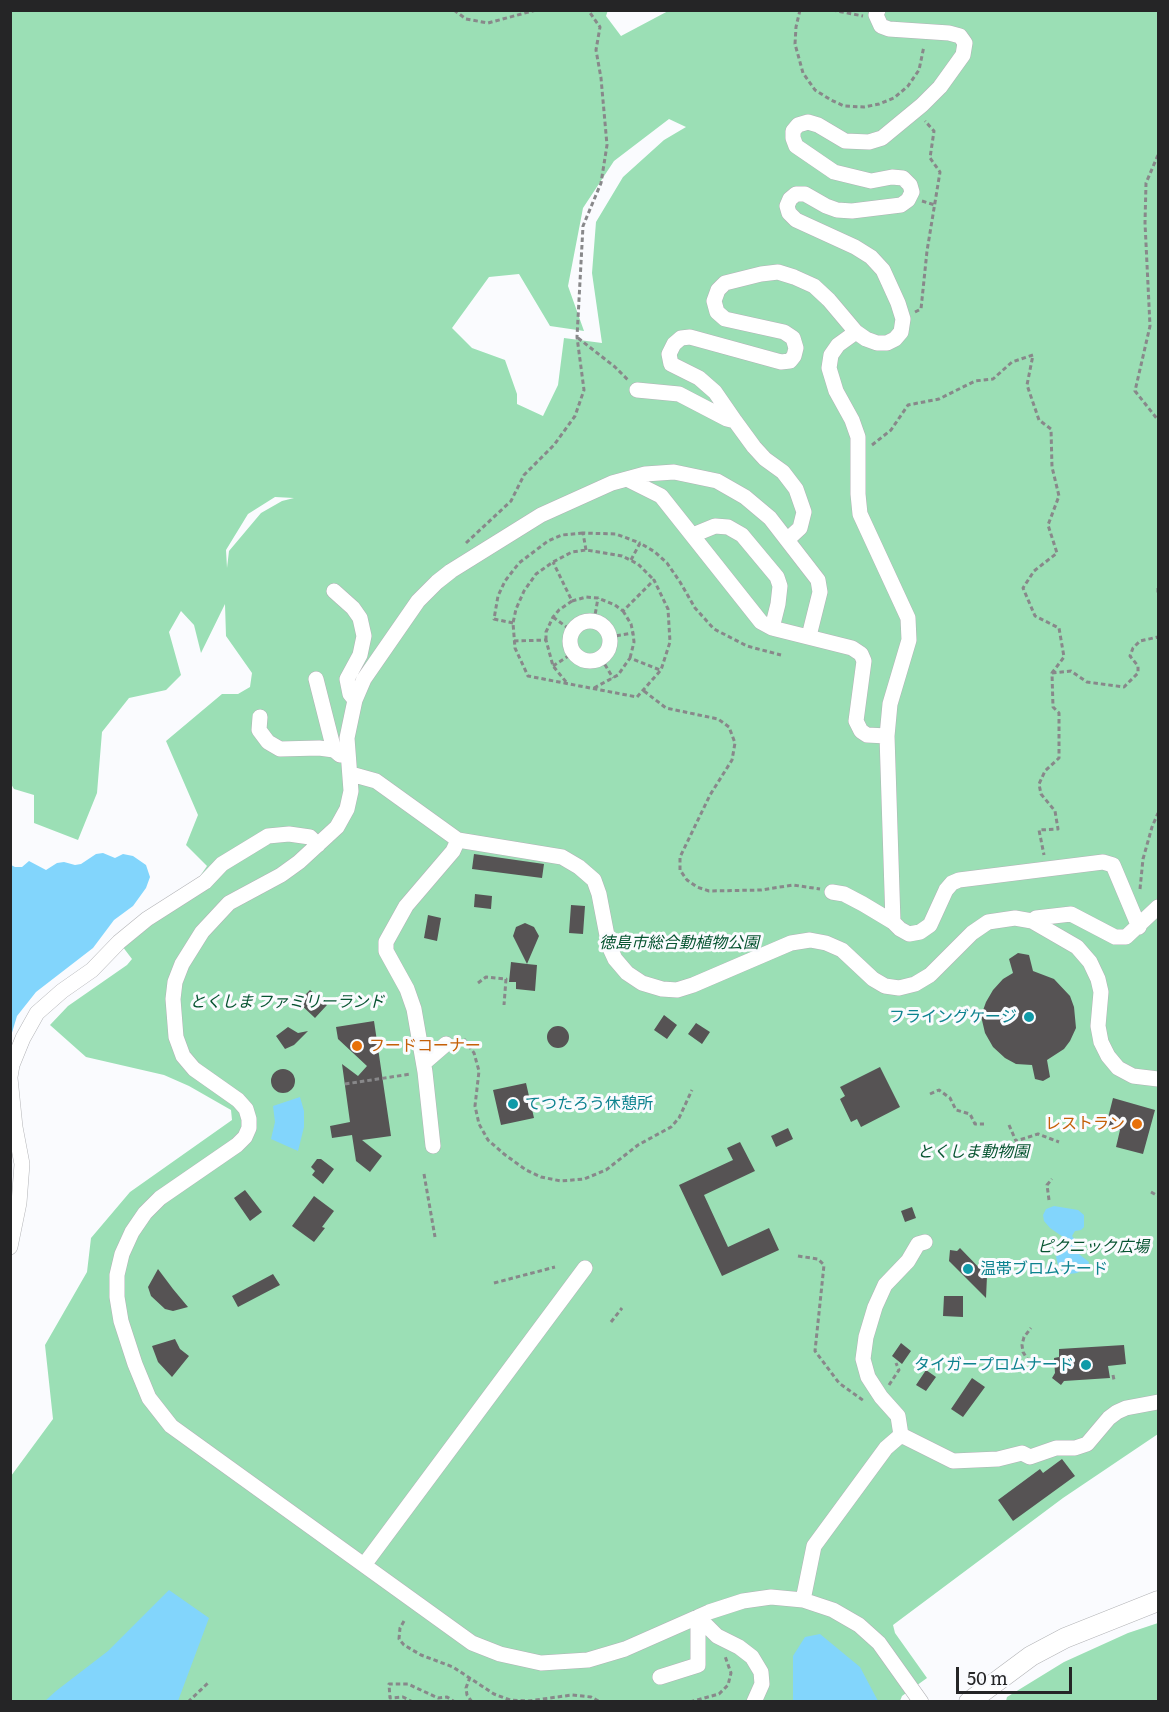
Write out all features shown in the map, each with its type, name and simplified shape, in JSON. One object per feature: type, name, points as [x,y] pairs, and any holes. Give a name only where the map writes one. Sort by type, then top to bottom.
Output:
[{"type":"main road","points":[[969,1701],[1031,1656],[1065,1638],[1158,1600]]},
{"type":"street","points":[[787,540],[800,528],[804,512],[796,489],[783,472],[765,459],[754,447],[715,392],[699,378],[671,364],[669,354],[674,344],[681,338],[690,337],[781,362],[790,361],[796,348],[794,338],[784,332],[725,319],[717,312],[714,301],[718,290],[725,283],[778,272],[794,276],[814,286],[830,300],[856,332],[866,339],[877,343],[887,343],[901,332],[903,319],[891,284],[883,270],[871,257],[855,247],[796,220],[789,213],[787,206],[796,194],[805,194],[837,210],[852,211],[901,205],[908,200],[912,192],[910,185],[903,178],[892,177],[871,181],[834,172],[796,146],[793,138],[798,124],[808,122],[818,125],[845,141],[869,142],[882,138],[940,87],[963,55],[965,43],[960,36],[949,33],[889,29],[881,26],[877,13]]},
{"type":"street","points":[[856,332],[838,345],[831,355],[829,368],[836,391],[858,437],[860,514],[908,618],[909,640],[890,704],[887,736],[893,922]]},
{"type":"street","points":[[637,390],[679,394],[726,419],[735,421]]},
{"type":"street","points":[[809,636],[820,592],[818,580],[770,518],[745,497],[717,481],[674,472],[645,474],[612,483],[541,515],[451,571],[418,601],[364,679],[355,700],[347,738],[351,791],[347,809],[337,827],[281,875],[229,903],[202,932],[182,964],[175,982],[173,999],[176,1037],[183,1056],[194,1070],[246,1108],[249,1128],[245,1137],[237,1145],[160,1198],[145,1213],[132,1232],[122,1254],[117,1275],[117,1297],[120,1321],[149,1398],[171,1426],[472,1643],[500,1654],[541,1663],[588,1660],[625,1649],[698,1617],[742,1601],[771,1597],[803,1600],[833,1610],[859,1625],[879,1643],[921,1701]]},
{"type":"street","points":[[627,479],[661,496],[761,622],[772,628],[852,648],[861,654],[864,661],[856,721],[861,731],[867,735],[887,736]]},
{"type":"street","points":[[693,536],[715,526],[728,527],[742,535],[777,577],[780,586],[772,628]]},
{"type":"street","points":[[334,591],[353,608],[360,618],[364,636],[360,655],[347,679],[350,694],[355,700]]},
{"type":"street","points":[[594,621],[603,626],[609,637],[609,648],[601,658],[590,662],[582,660],[573,652],[569,643],[572,631],[580,623],[594,621]]},
{"type":"street","points":[[316,679],[334,750],[349,767],[376,781],[458,840],[561,857],[579,867],[594,880],[609,946],[615,960],[642,982],[677,990],[791,943],[810,940],[826,943],[842,950],[873,979],[885,986],[899,988],[915,984],[930,975],[972,933],[988,922],[1015,918],[1032,921],[1077,947],[1090,962],[1101,992],[1098,1026],[1101,1042],[1113,1062],[1118,1068],[1133,1076],[1158,1078]]},
{"type":"street","points":[[260,717],[259,730],[268,742],[280,749],[334,750]]},
{"type":"street","points":[[10,1247],[19,1203],[22,1164],[15,1127],[10,1078],[12,1065],[23,1038],[37,1013],[62,991],[92,970],[119,942],[147,919],[205,882],[222,864],[268,836],[289,834],[310,837],[318,845]]},
{"type":"street","points":[[433,1146],[424,1067],[414,1008],[407,989],[386,951],[386,942],[406,906],[453,851],[458,840]]},
{"type":"street","points":[[832,892],[844,894],[863,904],[909,934],[920,932],[930,925],[952,883],[959,880],[1103,862],[1113,865],[1139,927]]},
{"type":"street","points":[[1032,921],[1036,918],[1071,914],[1115,937],[1126,937],[1157,908]]},
{"type":"street","points":[[424,1067],[446,1044]]},
{"type":"street","points":[[901,1435],[898,1416],[868,1377],[863,1359],[866,1337],[875,1307],[885,1285],[908,1261],[918,1244],[925,1242]]},
{"type":"street","points":[[364,1564],[585,1268]]},
{"type":"street","points":[[901,1435],[953,1461],[998,1459],[1022,1453],[1030,1457],[1056,1448],[1075,1448],[1087,1444],[1117,1412],[1158,1402]]},
{"type":"street","points":[[803,1600],[814,1546],[885,1448],[901,1435]]},
{"type":"street","points":[[698,1617],[717,1636],[739,1647],[752,1657],[761,1671],[762,1684],[754,1701]]},
{"type":"street","points":[[660,1677],[698,1665],[698,1617]]},
{"type":"path","points":[[454,10],[466,19],[488,24],[536,10]]},
{"type":"path","points":[[463,547],[511,501],[524,475],[554,445],[575,416],[584,390],[577,337],[583,226],[601,183],[607,145],[596,50],[600,27],[588,10]]},
{"type":"path","points":[[832,10],[856,16],[877,13]]},
{"type":"path","points":[[800,11],[795,44],[803,73],[815,90],[844,106],[864,107],[879,104],[894,98],[908,86],[919,70],[924,50],[925,32]]},
{"type":"path","points":[[903,319],[921,309],[927,251],[940,172],[930,158],[934,131],[916,110]]},
{"type":"path","points":[[1158,155],[1146,183],[1145,223],[1150,326],[1135,391],[1158,420]]},
{"type":"path","points":[[577,337],[615,367],[637,390]]},
{"type":"path","points":[[858,456],[891,430],[908,405],[939,399],[975,381],[993,379],[1012,362],[1032,355],[1027,385],[1039,420],[1051,429],[1052,467],[1059,496],[1048,525],[1057,553],[1034,571],[1023,588],[1035,616],[1059,628],[1065,657],[1052,673],[1053,707],[1059,713],[1059,758],[1045,771],[1039,784],[1041,794],[1055,811],[1058,829],[1039,830],[1047,868]]},
{"type":"path","points":[[583,533],[586,550]]},
{"type":"path","points":[[513,623],[494,619],[498,596],[505,581],[519,563],[548,541],[562,535],[616,534],[640,543],[667,563],[694,608],[714,629],[747,646],[781,655]]},
{"type":"path","points":[[631,560],[640,543]]},
{"type":"path","points":[[586,550],[605,552],[638,564],[654,580],[668,609],[670,642],[661,670],[637,698],[528,676],[521,663],[514,641],[513,623],[524,591],[536,574],[553,562],[572,552],[586,550]]},
{"type":"path","points":[[553,562],[572,601]]},
{"type":"path","points":[[622,611],[654,580]]},
{"type":"path","points":[[1158,588],[1158,594]]},
{"type":"path","points":[[568,684],[553,666],[546,632],[553,617],[565,604],[586,597],[598,598],[622,611],[631,624],[634,642],[630,658],[618,675],[593,689]]},
{"type":"path","points":[[594,621],[598,598]]},
{"type":"path","points":[[553,617],[572,631]]},
{"type":"path","points":[[609,637],[633,633]]},
{"type":"path","points":[[1052,673],[1071,671],[1087,682],[1124,687],[1138,673],[1138,666],[1130,656],[1133,648],[1140,640],[1158,637]]},
{"type":"path","points":[[514,641],[546,640]]},
{"type":"path","points":[[553,666],[573,652]]},
{"type":"path","points":[[601,658],[614,678]]},
{"type":"path","points":[[630,658],[661,670]]},
{"type":"path","points":[[644,691],[666,708],[718,719],[729,727],[735,743],[732,760],[710,795],[680,857],[680,870],[687,880],[697,887],[710,891],[761,890],[793,885],[832,892]]},
{"type":"path","points":[[1157,908],[1140,894],[1143,859],[1158,813]]},
{"type":"path","points":[[478,982],[486,977],[506,979],[504,1005]]},
{"type":"path","points":[[464,1039],[474,1053],[479,1071],[475,1106],[479,1124],[488,1140],[504,1154],[525,1170],[541,1177],[561,1181],[584,1179],[606,1170],[638,1144],[671,1127],[679,1118],[692,1090]]},
{"type":"path","points":[[345,1084],[424,1067]]},
{"type":"path","points":[[930,1094],[939,1090],[950,1098],[956,1110],[970,1114],[975,1124],[984,1124]]},
{"type":"path","points":[[1009,1125],[1016,1140],[1038,1134],[1059,1142]]},
{"type":"path","points":[[424,1174],[435,1237]]},
{"type":"path","points":[[1048,1200],[1047,1185],[1052,1179]]},
{"type":"path","points":[[1151,1192],[1158,1196]]},
{"type":"path","points":[[798,1256],[818,1259],[824,1265],[815,1351],[839,1383]]},
{"type":"path","points":[[494,1283],[555,1267]]},
{"type":"path","points":[[611,1323],[622,1308]]},
{"type":"path","points":[[1029,1362],[1022,1345],[1031,1328]]},
{"type":"path","points":[[881,1396],[899,1370],[896,1363]]},
{"type":"path","points":[[1113,1375],[1114,1380]]},
{"type":"path","points":[[405,1622],[400,1628],[399,1639],[404,1645],[421,1655],[453,1667],[495,1694],[510,1700],[528,1701],[572,1695],[591,1697],[600,1701]]},
{"type":"path","points":[[690,1701],[719,1694],[728,1685],[730,1673],[724,1651],[727,1642]]},
{"type":"path","points":[[470,1677],[466,1688],[467,1695],[472,1701]]},
{"type":"path","points":[[188,1701],[209,1682]]},
{"type":"path","points":[[414,1701],[403,1697],[390,1698],[389,1684],[408,1684],[438,1698],[447,1697],[456,1701]]},
{"type":"path","points":[[591,1697],[594,1701]]},
{"type":"green space","name":"徳島市総合動植物公園","points":[[608,10],[606,16],[621,36],[670,10],[1158,11],[1158,1434],[1063,1498],[893,1625],[895,1633],[927,1678],[902,1696],[900,1701],[11,1701],[11,1476],[53,1419],[45,1345],[87,1272],[91,1238],[130,1192],[232,1120],[231,1110],[189,1086],[164,1075],[86,1057],[50,1025],[68,1006],[127,965],[132,959],[116,938],[196,882],[207,866],[186,845],[198,815],[166,741],[222,694],[238,694],[250,687],[252,673],[226,636],[225,604],[201,653],[194,625],[181,611],[169,632],[181,675],[166,690],[129,698],[102,732],[97,793],[78,840],[34,823],[34,795],[14,789],[11,784],[11,11]],"holes":[[[669,119],[686,127],[664,140],[623,177],[596,222],[592,273],[602,343],[564,338],[558,385],[543,416],[517,404],[517,394],[505,360],[472,348],[452,328],[489,277],[519,274],[550,326],[584,331],[568,286],[583,208],[614,161]],[[275,497],[294,498],[282,501],[261,513],[229,551],[227,568],[226,550],[248,514]]]},
{"type":"green space","points":[[1158,1623],[1158,1701],[1006,1701],[1007,1697],[1064,1662],[1128,1633]]},
{"type":"water","points":[[103,853],[115,858],[123,854],[133,856],[146,865],[150,877],[146,888],[133,906],[114,920],[93,948],[36,992],[17,1016],[11,1036],[11,865],[22,867],[29,861],[46,870],[57,863],[81,864],[96,854]]},
{"type":"water","points":[[300,1097],[304,1111],[304,1127],[298,1151],[271,1139],[275,1122],[273,1106]]},
{"type":"water","points":[[1054,1206],[1078,1210],[1084,1215],[1084,1227],[1075,1231],[1072,1236],[1076,1241],[1075,1251],[1089,1262],[1088,1267],[1077,1273],[1069,1274],[1062,1271],[1058,1265],[1056,1257],[1063,1237],[1050,1228],[1044,1221],[1043,1215],[1046,1209]]},
{"type":"water","points":[[169,1590],[209,1618],[178,1701],[45,1701],[108,1651]]},
{"type":"water","points":[[820,1634],[860,1667],[878,1701],[793,1701],[793,1656],[805,1637]]},
{"type":"building","points":[[474,854],[544,864],[542,878],[472,869]]},
{"type":"building","points":[[475,894],[492,896],[491,909],[474,907]]},
{"type":"building","points":[[571,905],[585,906],[583,934],[569,933]]},
{"type":"building","points":[[428,915],[441,918],[437,941],[424,938]]},
{"type":"building","points":[[525,923],[534,927],[539,936],[527,964],[513,936],[516,927]]},
{"type":"building","name":"フライングケージ","points":[[1018,953],[1029,955],[1033,971],[1054,979],[1070,996],[1074,1007],[1076,1028],[1064,1049],[1047,1060],[1050,1077],[1043,1081],[1035,1079],[1032,1065],[1016,1064],[993,1047],[985,1033],[981,1016],[993,990],[1003,979],[1013,973],[1009,959]]},
{"type":"building","points":[[511,962],[537,965],[535,991],[516,989],[516,982],[509,982]]},
{"type":"building","points":[[310,990],[327,1005],[315,1018],[298,1002]]},
{"type":"building","points":[[664,1015],[677,1025],[667,1039],[654,1030]]},
{"type":"building","points":[[374,1021],[391,1136],[362,1140],[382,1156],[370,1172],[356,1161],[352,1135],[332,1138],[330,1126],[350,1122],[342,1064],[358,1076],[367,1066],[338,1039],[336,1027]]},
{"type":"building","points":[[696,1023],[710,1032],[702,1044],[688,1034]]},
{"type":"building","points":[[554,1026],[562,1026],[569,1033],[569,1041],[562,1048],[554,1048],[547,1041],[547,1033]]},
{"type":"building","points":[[288,1027],[298,1033],[308,1031],[294,1045],[285,1049],[276,1036]]},
{"type":"building","points":[[880,1067],[900,1107],[861,1127],[857,1119],[851,1122],[840,1099],[845,1096],[840,1087]]},
{"type":"building","points":[[283,1069],[288,1070],[294,1076],[294,1086],[288,1092],[283,1093],[278,1092],[272,1086],[271,1081],[272,1076],[278,1070]]},
{"type":"building","name":"てつたろう休憩所","points":[[526,1083],[534,1118],[501,1125],[493,1090]]},
{"type":"building","points":[[1113,1098],[1155,1110],[1143,1154],[1116,1147],[1120,1130],[1106,1126]]},
{"type":"building","points":[[788,1128],[793,1139],[776,1147],[771,1136]]},
{"type":"building","points":[[740,1142],[755,1171],[704,1195],[728,1247],[769,1228],[779,1250],[722,1276],[679,1185],[733,1160],[727,1148]]},
{"type":"building","points":[[317,1159],[321,1159],[334,1169],[323,1184],[312,1175],[315,1171],[311,1167]]},
{"type":"building","points":[[245,1190],[262,1212],[250,1221],[234,1198]]},
{"type":"building","points":[[314,1196],[334,1211],[314,1242],[292,1226]]},
{"type":"building","points":[[912,1207],[916,1218],[905,1222],[901,1211]]},
{"type":"building","name":"温帯ブロムナード","points":[[960,1248],[987,1276],[986,1298],[949,1261],[950,1250],[957,1251]]},
{"type":"building","points":[[158,1269],[188,1307],[173,1311],[165,1309],[151,1296],[148,1287]]},
{"type":"building","points":[[273,1274],[280,1285],[238,1307],[232,1296]]},
{"type":"building","points":[[944,1296],[963,1296],[963,1317],[943,1316]]},
{"type":"building","points":[[175,1339],[180,1349],[189,1356],[172,1377],[158,1362],[152,1346]]},
{"type":"building","points":[[901,1343],[911,1351],[902,1364],[892,1356]]},
{"type":"building","name":"タイガープロムナード","points":[[1124,1345],[1126,1364],[1108,1366],[1110,1378],[1064,1381],[1061,1385],[1052,1378],[1055,1373],[1054,1358],[1059,1357],[1059,1349]]},
{"type":"building","points":[[926,1370],[936,1377],[926,1391],[916,1385]]},
{"type":"building","points":[[972,1378],[985,1387],[963,1417],[951,1409]]},
{"type":"building","points":[[1062,1459],[1075,1476],[1013,1521],[998,1500],[1040,1469],[1043,1473]]},
{"type":"place","name":"フライングケージ","points":[[1029,1017]]},
{"type":"place","name":"フードコーナー","points":[[357,1046]]},
{"type":"place","name":"てつたろう休憩所","points":[[513,1104]]},
{"type":"place","name":"レストラン","points":[[1137,1124]]},
{"type":"place","name":"温帯ブロムナード","points":[[968,1269]]},
{"type":"place","name":"タイガープロムナード","points":[[1086,1365]]},
{"type":"park label","name":"とくしま ファミリーランド","points":[[287,1002]]},
{"type":"park label","name":"とくしま動物園","points":[[973,1152]]},
{"type":"park label","name":"ピクニック広場","points":[[1093,1247]]}]
